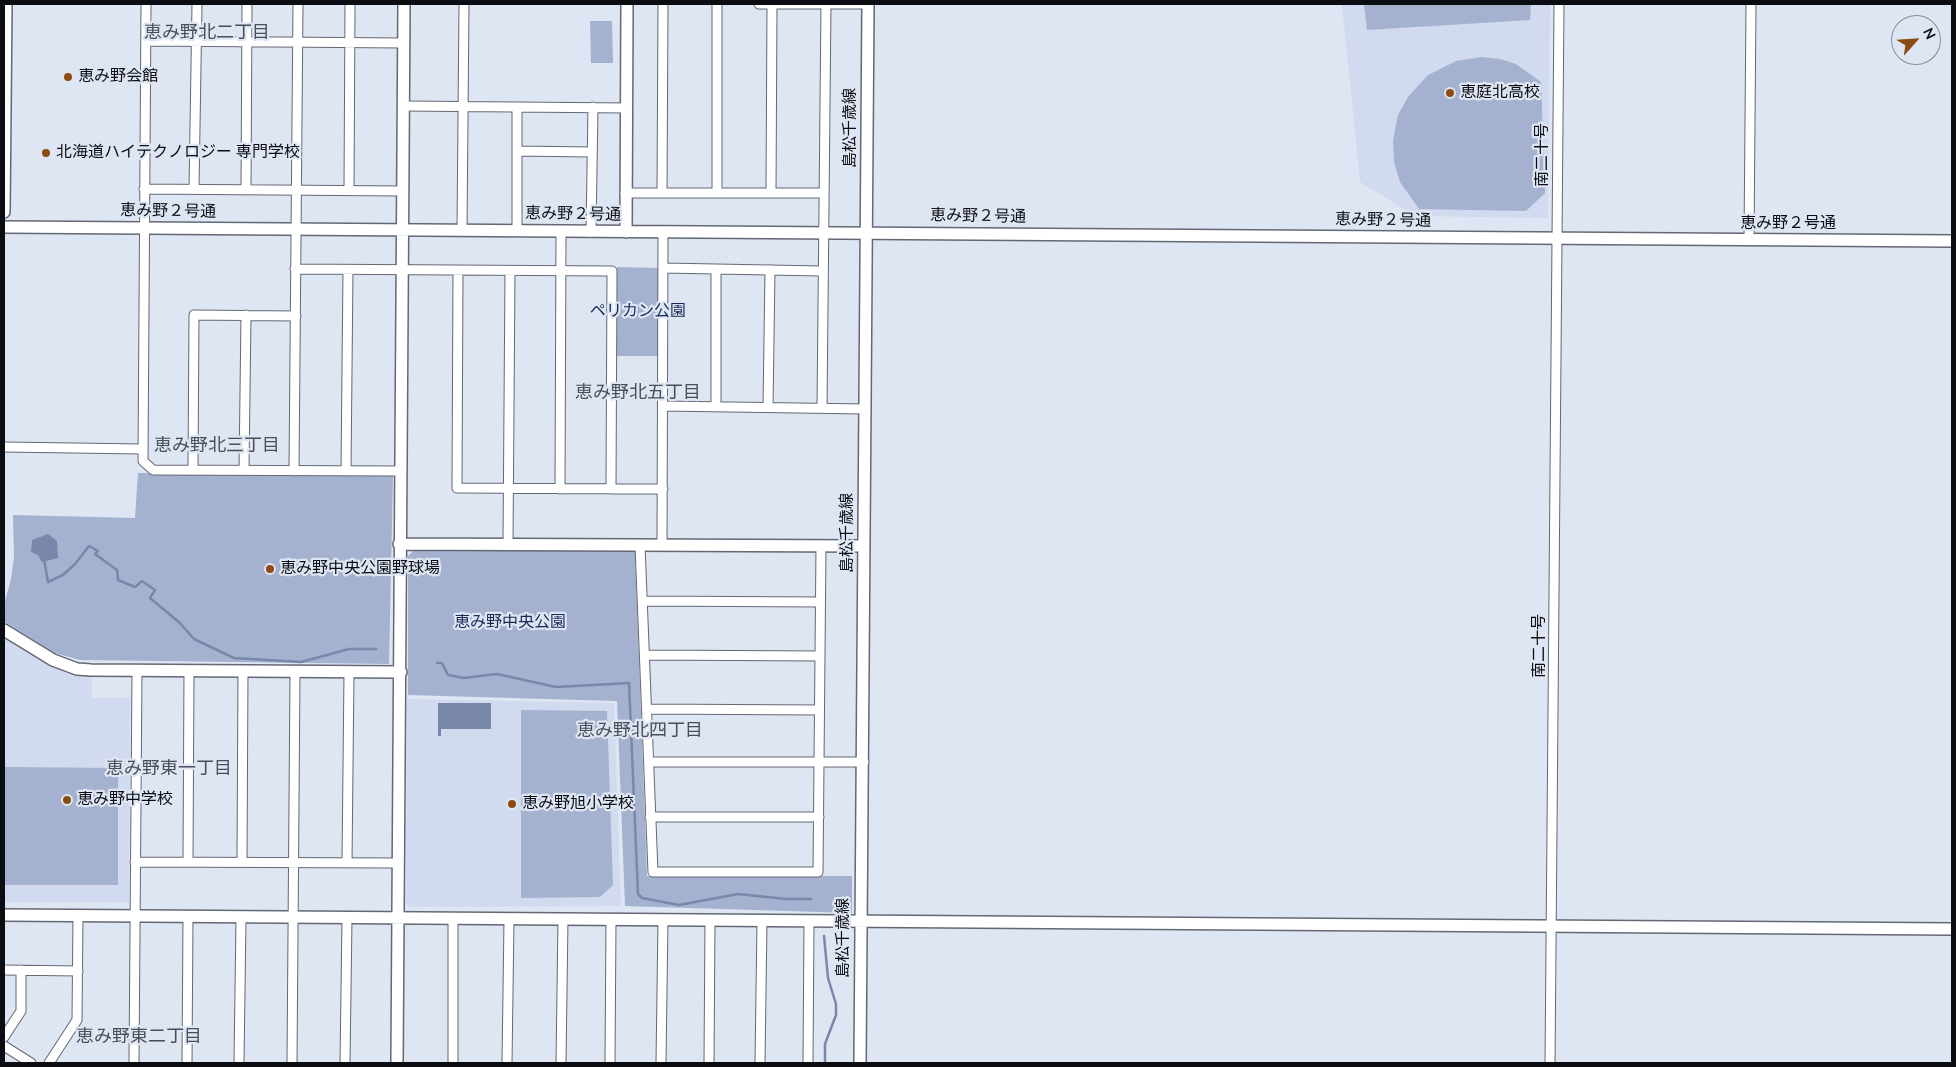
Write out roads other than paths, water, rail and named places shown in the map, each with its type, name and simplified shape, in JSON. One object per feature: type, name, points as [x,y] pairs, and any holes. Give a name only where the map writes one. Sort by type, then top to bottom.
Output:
[{"type":"street","points":[[4,212],[6,4]]},
{"type":"street","points":[[146,4],[143,461],[153,470],[193,468],[294,471],[401,471]]},
{"type":"street","points":[[194,189],[197,4]]},
{"type":"street","points":[[246,190],[247,4]]},
{"type":"street","points":[[294,471],[298,4]]},
{"type":"street","points":[[349,190],[350,4]]},
{"type":"street","points":[[397,1063],[400,863],[401,672],[399,544],[404,4]]},
{"type":"street","points":[[462,230],[464,4]]},
{"type":"street","points":[[626,232],[627,4]]},
{"type":"street","points":[[662,193],[664,4]]},
{"type":"street","points":[[717,4],[717,192]]},
{"type":"street","points":[[759,4],[868,4]]},
{"type":"street","points":[[771,192],[772,4]]},
{"type":"street","points":[[822,408],[826,4]]},
{"type":"street","name":"島松千歳線","points":[[860,1063],[860,923],[864,762],[868,4]]},
{"type":"street","name":"南二十号","points":[[1550,1063],[1558,217],[1558,4]]},
{"type":"street","points":[[1749,234],[1751,4]]},
{"type":"street","points":[[146,41],[404,43]]},
{"type":"street","points":[[403,106],[627,108]]},
{"type":"street","points":[[517,107],[517,230]]},
{"type":"street","points":[[591,232],[593,107]]},
{"type":"street","points":[[517,151],[592,152]]},
{"type":"street","points":[[144,189],[403,191]]},
{"type":"street","points":[[625,193],[824,193]]},
{"type":"street","name":"恵み野２号通","points":[[4,227],[517,230],[561,232],[1749,234],[1952,241]]},
{"type":"street","points":[[560,489],[561,232]]},
{"type":"street","points":[[662,545],[663,232]]},
{"type":"street","points":[[663,268],[822,271]]},
{"type":"street","points":[[296,269],[612,271],[612,489]]},
{"type":"street","points":[[716,269],[716,406]]},
{"type":"street","points":[[346,471],[348,270]]},
{"type":"street","points":[[458,270],[457,488],[663,490]]},
{"type":"street","points":[[768,407],[770,270]]},
{"type":"street","points":[[508,543],[510,271]]},
{"type":"street","points":[[193,468],[194,315],[296,316]]},
{"type":"street","points":[[244,470],[246,315]]},
{"type":"street","points":[[663,406],[865,409]]},
{"type":"street","points":[[4,447],[142,449]]},
{"type":"street","points":[[399,544],[864,546]]},
{"type":"street","points":[[640,545],[646,655],[653,872],[818,872],[821,546]]},
{"type":"street","points":[[643,601],[820,602]]},
{"type":"street","points":[[4,630],[53,660],[77,669],[401,672]]},
{"type":"street","points":[[646,655],[820,656]]},
{"type":"street","points":[[134,1063],[137,671]]},
{"type":"street","points":[[188,862],[189,671]]},
{"type":"street","points":[[242,862],[243,671]]},
{"type":"street","points":[[292,1063],[295,672]]},
{"type":"street","points":[[346,863],[349,672]]},
{"type":"street","points":[[647,709],[819,710]]},
{"type":"street","points":[[649,762],[864,762]]},
{"type":"street","points":[[650,817],[818,817]]},
{"type":"street","points":[[136,862],[400,863]]},
{"type":"street","points":[[4,916],[1952,929]]},
{"type":"street","points":[[49,1063],[77,1020],[78,916]]},
{"type":"street","points":[[187,1063],[188,917]]},
{"type":"street","points":[[239,1063],[241,918]]},
{"type":"street","points":[[345,1063],[347,918]]},
{"type":"street","points":[[453,1063],[454,919]]},
{"type":"street","points":[[561,1063],[563,919]]},
{"type":"street","points":[[507,1063],[509,920]]},
{"type":"street","points":[[661,1063],[663,920]]},
{"type":"street","points":[[709,1063],[710,920]]},
{"type":"street","points":[[610,1063],[611,921]]},
{"type":"street","points":[[760,1063],[762,921]]},
{"type":"street","points":[[808,1063],[809,922]]},
{"type":"street","points":[[4,970],[78,971]]},
{"type":"street","points":[[4,1038],[21,1011],[21,970]]},
{"type":"street","points":[[4,1046],[31,1063]]},
{"type":"waterway","points":[[44,559],[48,582],[63,575],[75,564],[89,546],[98,551],[95,554],[117,570],[118,580],[135,587],[142,581],[155,590],[150,598],[180,623],[194,639],[234,658],[301,662],[349,649],[376,649]]},
{"type":"waterway","points":[[437,663],[442,663],[448,675],[464,678],[497,674],[556,687],[629,683],[638,894],[642,898],[679,905],[738,894],[786,899],[811,899]]},
{"type":"waterway","points":[[824,936],[828,978],[836,1004],[836,1015],[825,1044],[825,1063]]},
{"type":"place","name":"恵み野会館","points":[[68,77]]},
{"type":"place","name":"恵庭北高校","points":[[1450,93]]},
{"type":"place","name":"北海道ハイテクノロジー 専門学校","points":[[46,153]]},
{"type":"place","name":"恵み野中央公園野球場","points":[[270,569]]},
{"type":"place","name":"恵み野中学校","points":[[67,800]]},
{"type":"place","name":"恵み野旭小学校","points":[[512,804]]},
{"type":"district","name":"恵み野北二丁目","points":[[207,34]]},
{"type":"district","name":"恵み野北五丁目","points":[[638,394]]},
{"type":"district","name":"恵み野北三丁目","points":[[217,447]]},
{"type":"district","name":"恵み野北四丁目","points":[[640,732]]},
{"type":"district","name":"恵み野東一丁目","points":[[169,770]]},
{"type":"district","name":"恵み野東二丁目","points":[[139,1038]]},
{"type":"park label","name":"ペリカン公園","points":[[638,312]]},
{"type":"park label","name":"恵み野中央公園","points":[[510,623]]}]
